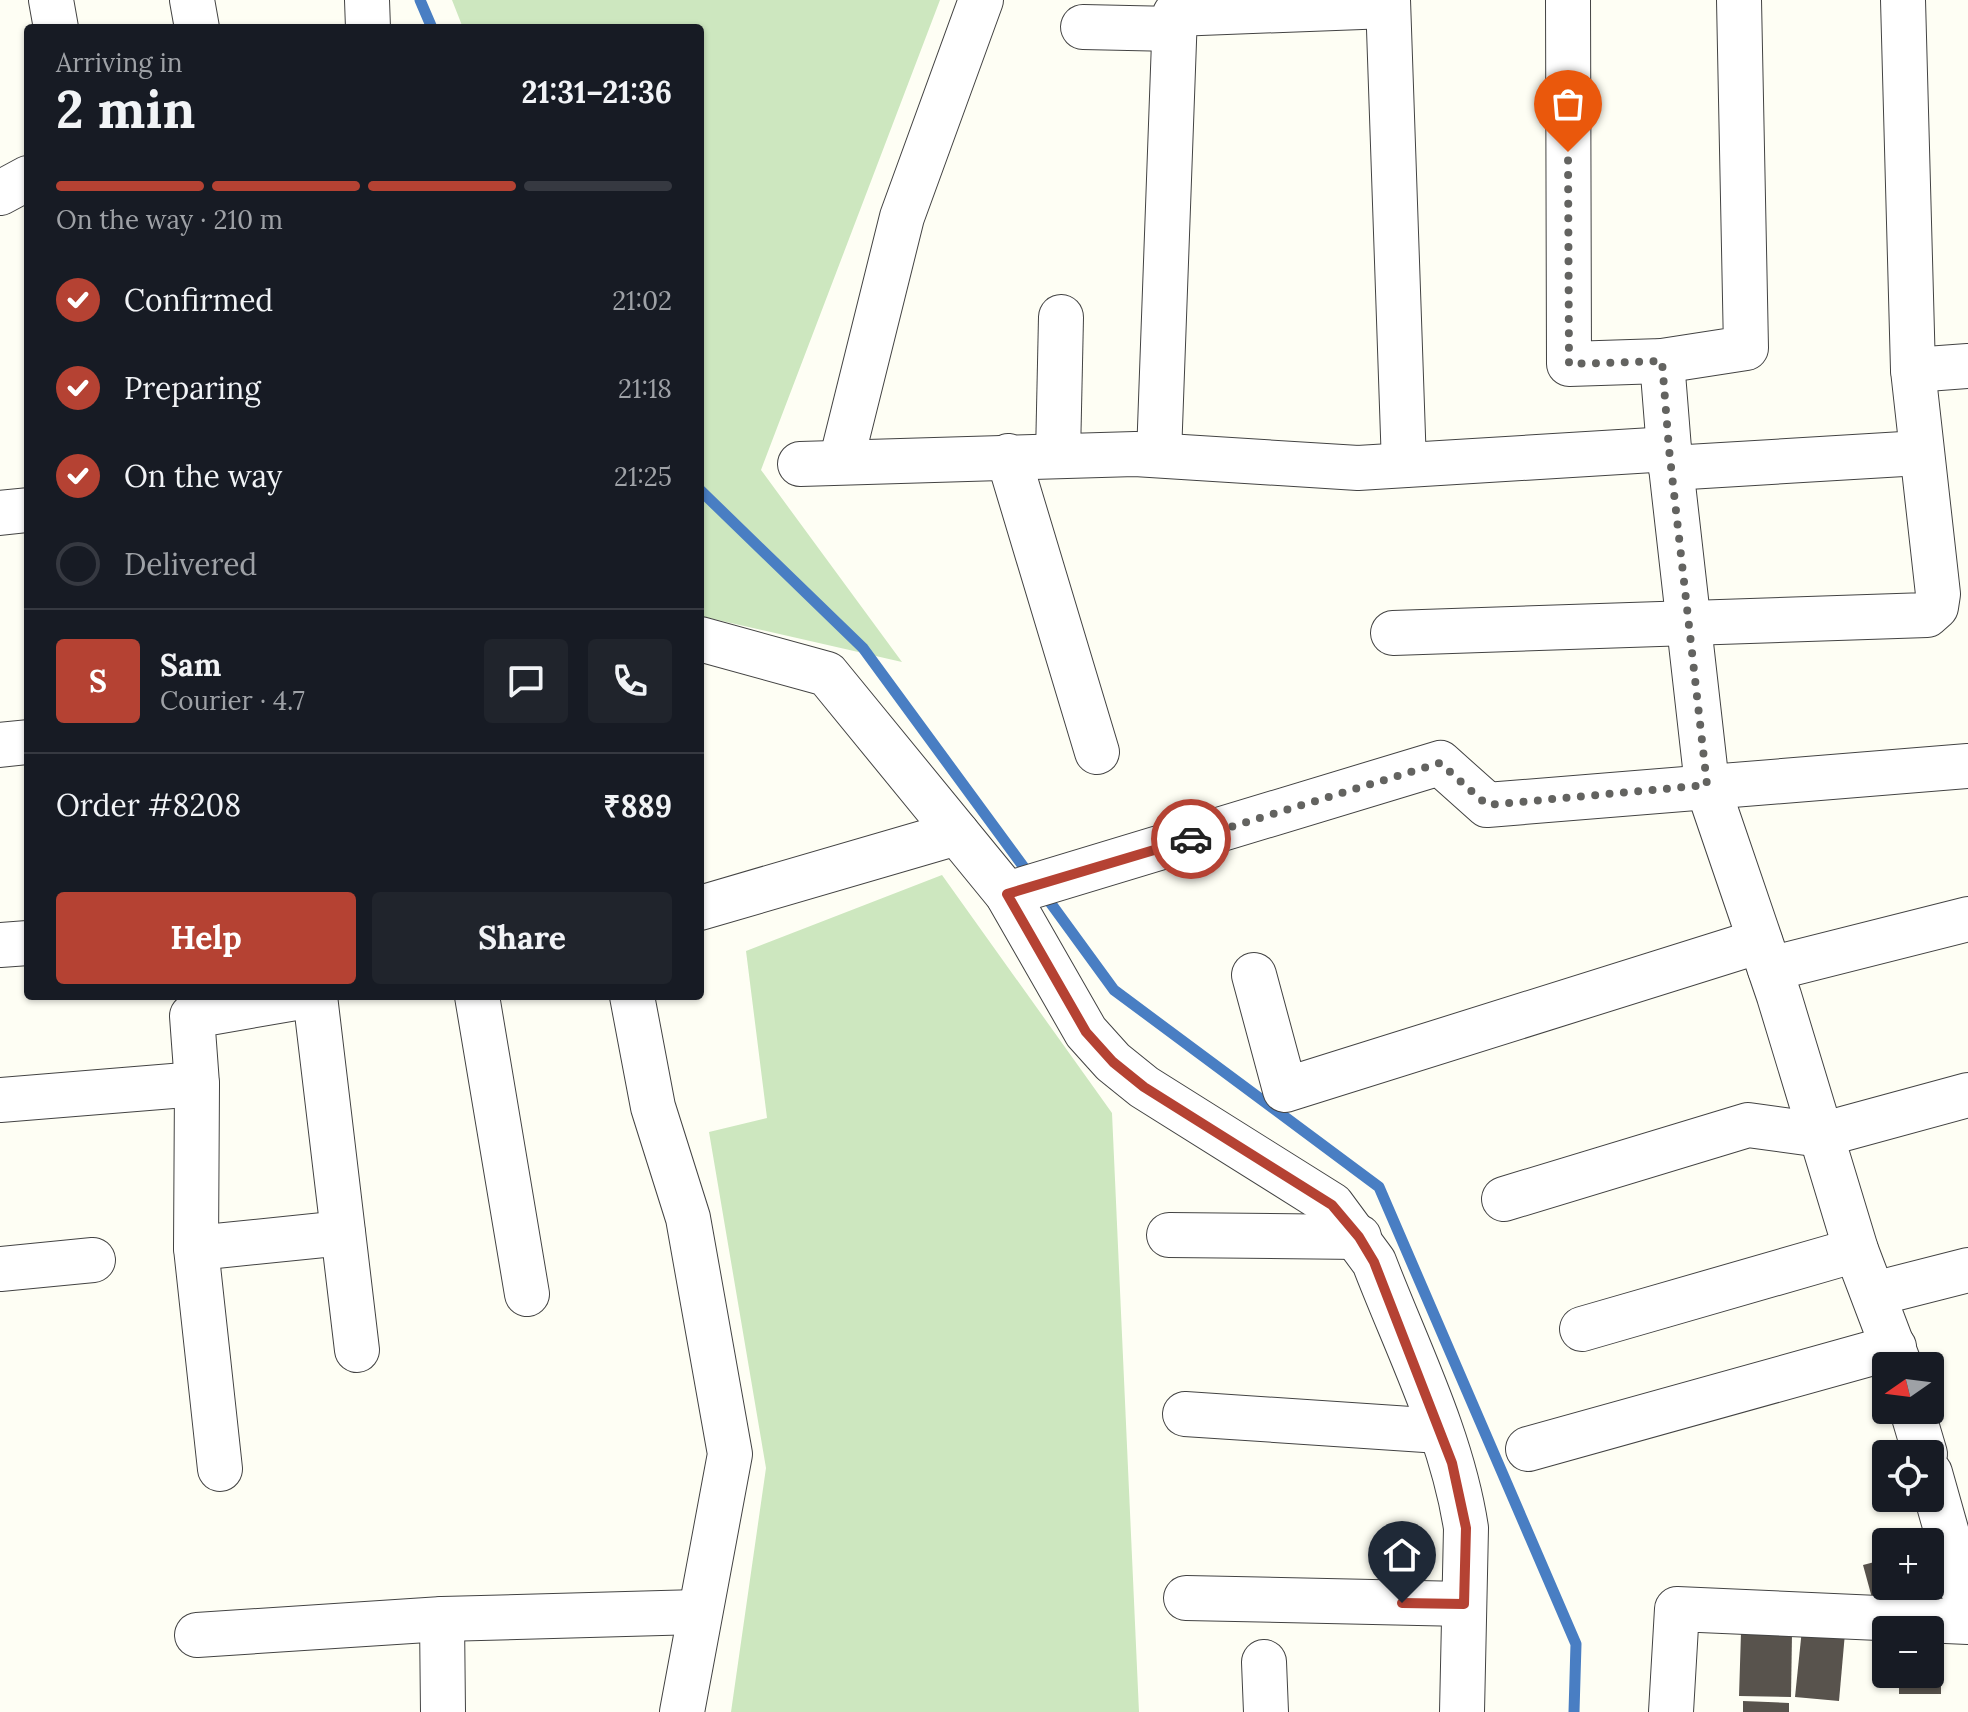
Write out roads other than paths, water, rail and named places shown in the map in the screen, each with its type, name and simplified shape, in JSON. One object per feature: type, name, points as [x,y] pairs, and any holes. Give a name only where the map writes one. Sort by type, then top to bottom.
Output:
[{"type":"street","points":[[51,0],[55,24]]},
{"type":"street","points":[[192,0],[196,24]]},
{"type":"street","points":[[367,0],[368,24]]},
{"type":"street","points":[[981,0],[902,217],[821,463],[1008,456],[1159,455],[1358,468],[1920,453]]},
{"type":"street","points":[[1568,0],[1569,364],[1662,361],[1746,348],[1739,0]]},
{"type":"street","points":[[1393,633],[1927,615],[1936,607],[1938,594],[1913,370],[1903,0]]},
{"type":"street","points":[[1159,455],[1175,14],[1388,3],[1404,465]]},
{"type":"street","points":[[1083,27],[1174,29]]},
{"type":"street","points":[[1058,455],[1061,317]]},
{"type":"street","points":[[1662,361],[1707,785],[1765,955],[1856,1250],[1896,1352]]},
{"type":"street","points":[[1913,370],[1968,366]]},
{"type":"street","points":[[1008,456],[1097,752]]},
{"type":"street","points":[[0,513],[24,510]]},
{"type":"street","points":[[704,640],[827,674],[1007,894],[1086,1032],[1113,1062],[1144,1087],[1332,1205],[1359,1237],[1374,1262],[1452,1463],[1466,1528],[1462,1712]]},
{"type":"street","points":[[0,745],[24,742]]},
{"type":"street","points":[[1007,894],[1440,763],[1487,805],[1968,766]]},
{"type":"street","points":[[704,907],[957,833]]},
{"type":"street","points":[[1254,975],[1285,1090],[1765,955],[1968,919]]},
{"type":"street","points":[[0,945],[24,943]]},
{"type":"street","points":[[220,1469],[196,1248],[197,1084],[192,1016],[284,1000]]},
{"type":"street","points":[[315,1000],[357,1350]]},
{"type":"street","points":[[478,1000],[527,1294]]},
{"type":"street","points":[[633,1000],[653,1107],[688,1218],[730,1454],[720,1521],[698,1612],[682,1712]]},
{"type":"street","points":[[0,1100],[197,1084]]},
{"type":"street","points":[[1504,1199],[1748,1125],[1821,1135],[1968,1095]]},
{"type":"street","points":[[196,1248],[343,1233]]},
{"type":"street","points":[[1169,1235],[1359,1237]]},
{"type":"street","points":[[1582,1329],[1856,1250]]},
{"type":"street","points":[[0,1269],[93,1260]]},
{"type":"street","points":[[1874,1294],[1968,1270]]},
{"type":"street","points":[[1528,1449],[1872,1362]]},
{"type":"street","points":[[1185,1414],[1440,1431]]},
{"type":"street","points":[[1941,1512],[1968,1608]]},
{"type":"street","points":[[1186,1598],[1464,1604]]},
{"type":"street","points":[[1671,1712],[1677,1609],[1968,1622]]},
{"type":"street","points":[[197,1635],[442,1619],[698,1612]]},
{"type":"street","points":[[442,1619],[443,1712]]},
{"type":"street","points":[[1264,1662],[1266,1712]]},
{"type":"waterway","points":[[420,0],[430,24]]},
{"type":"waterway","points":[[704,494],[863,648],[1031,877]]},
{"type":"waterway","points":[[1044,894],[1114,990],[1379,1187],[1576,1644],[1574,1712]]}]
